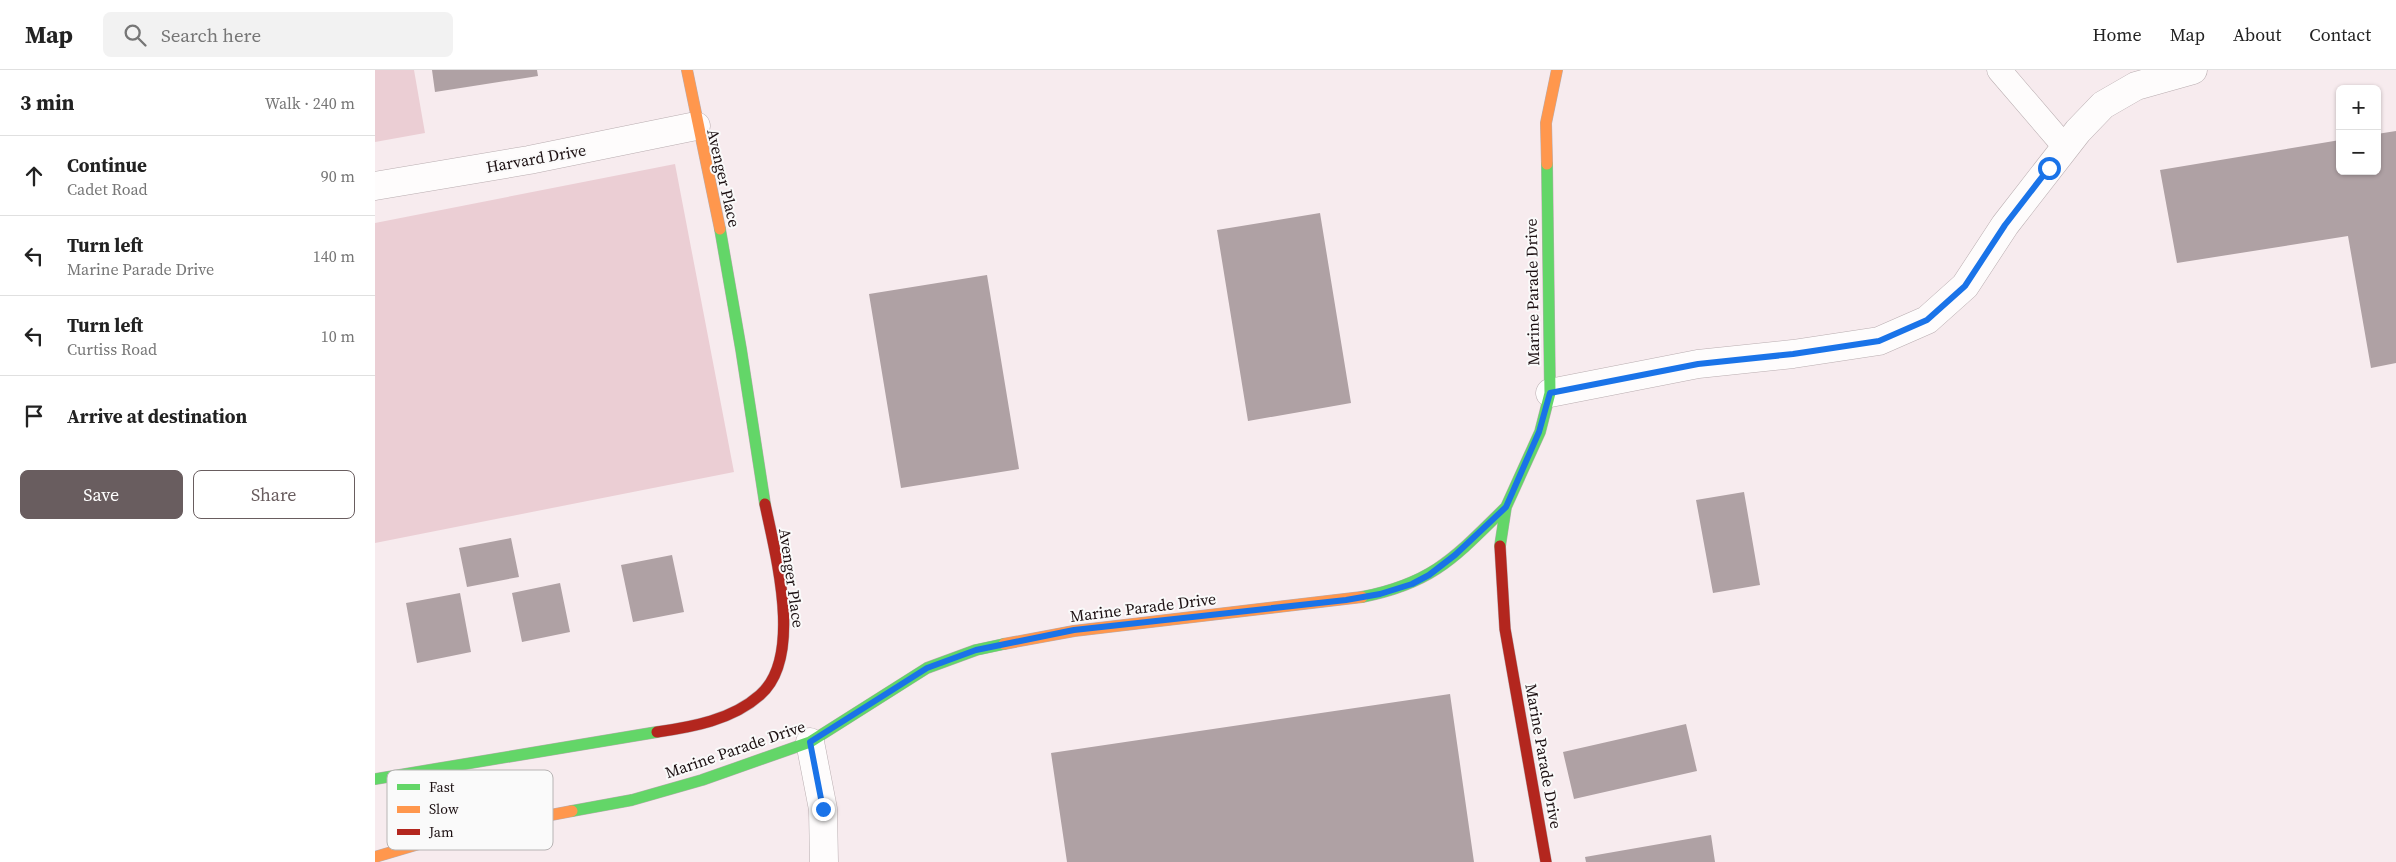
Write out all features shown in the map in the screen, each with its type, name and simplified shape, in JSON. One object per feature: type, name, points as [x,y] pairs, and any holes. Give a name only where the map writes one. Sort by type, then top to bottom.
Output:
[{"type":"street","name":"Avenger Place","points":[[429,770],[695,726],[739,709],[765,691],[775,675],[782,656],[783,617],[743,358],[721,238],[696,126],[687,70]]},
{"type":"street","name":"Marine Parade Drive","points":[[1546,862],[1505,629],[1499,550],[1506,507],[1539,432],[1550,393],[1546,123],[1557,70]]},
{"type":"street","points":[[1550,393],[1698,364],[1793,354],[1879,341],[1927,320],[1965,286],[2005,225],[2078,130],[2103,105],[2136,86],[2193,70]]},
{"type":"street","name":"Harvard Drive","points":[[375,186],[529,160],[696,126]]},
{"type":"street","name":"Marine Parade Drive","points":[[553,813],[650,795],[702,780],[810,742],[927,668],[976,650],[1074,630],[1346,600],[1380,594],[1412,584],[1429,575],[1455,555],[1506,507]]},
{"type":"street","points":[[810,742],[823,809],[824,862]]},
{"type":"street","name":"Marine Parade Drive","points":[[375,857],[397,850]]},
{"type":"lane","points":[[1999,70],[2065,147]]},
{"type":"shaded area","points":[[375,70],[414,70],[425,133],[375,142]]},
{"type":"shaded area","points":[[675,164],[734,472],[375,543],[375,223]]},
{"type":"building","points":[[432,70],[537,70],[538,76],[435,92]]},
{"type":"building","points":[[2396,131],[2396,363],[2371,368],[2348,236],[2177,263],[2160,170],[2336,141],[2336,175],[2381,175],[2381,133]]},
{"type":"building","points":[[1320,213],[1351,403],[1248,421],[1217,230]]},
{"type":"building","points":[[987,275],[1019,469],[901,488],[869,294]]},
{"type":"building","points":[[1744,492],[1760,585],[1713,593],[1696,500]]},
{"type":"building","points":[[511,538],[519,577],[467,587],[459,548]]},
{"type":"building","points":[[672,555],[684,612],[633,622],[621,565]]},
{"type":"building","points":[[560,583],[570,632],[522,642],[512,593]]},
{"type":"building","points":[[460,593],[471,652],[417,663],[406,603]]},
{"type":"building","points":[[1450,694],[1474,862],[1067,862],[1051,753]]},
{"type":"building","points":[[1686,724],[1697,771],[1574,799],[1563,752]]},
{"type":"building","points":[[1711,835],[1715,862],[1586,862],[1585,857]]},
{"type":"traffic: fast","points":[[1500,546],[1506,507],[1540,432],[1550,393],[1547,164]]},
{"type":"traffic: fast","points":[[720,229],[765,504]]},
{"type":"traffic: fast","points":[[1362,597],[1408,584],[1426,575],[1442,565],[1473,540],[1506,507]]},
{"type":"traffic: fast","points":[[572,811],[632,800],[702,780],[810,742],[927,668],[976,650],[1004,644]]},
{"type":"traffic: fast","points":[[429,770],[657,732]]},
{"type":"traffic: fast","points":[[375,779],[387,777]]},
{"type":"traffic: slow","points":[[687,70],[720,229]]},
{"type":"traffic: slow","points":[[1547,164],[1546,123],[1557,70]]},
{"type":"traffic: slow","points":[[1004,644],[1074,631],[1362,597]]},
{"type":"traffic: slow","points":[[553,815],[572,811]]},
{"type":"traffic: slow","points":[[375,857],[399,850]]},
{"type":"traffic: jam","points":[[657,732],[698,725],[737,711],[760,695],[773,678],[781,656],[784,631],[783,604],[775,549],[765,504]]},
{"type":"traffic: jam","points":[[1500,546],[1505,629],[1546,862]]},
{"type":"route","points":[[823,809],[810,742],[927,668],[976,650],[1074,630],[1346,600],[1380,594],[1412,584],[1429,575],[1455,555],[1506,507],[1539,432],[1550,393],[1698,364],[1793,354],[1879,341],[1927,320],[1965,286],[2005,225],[2049,168]]}]
